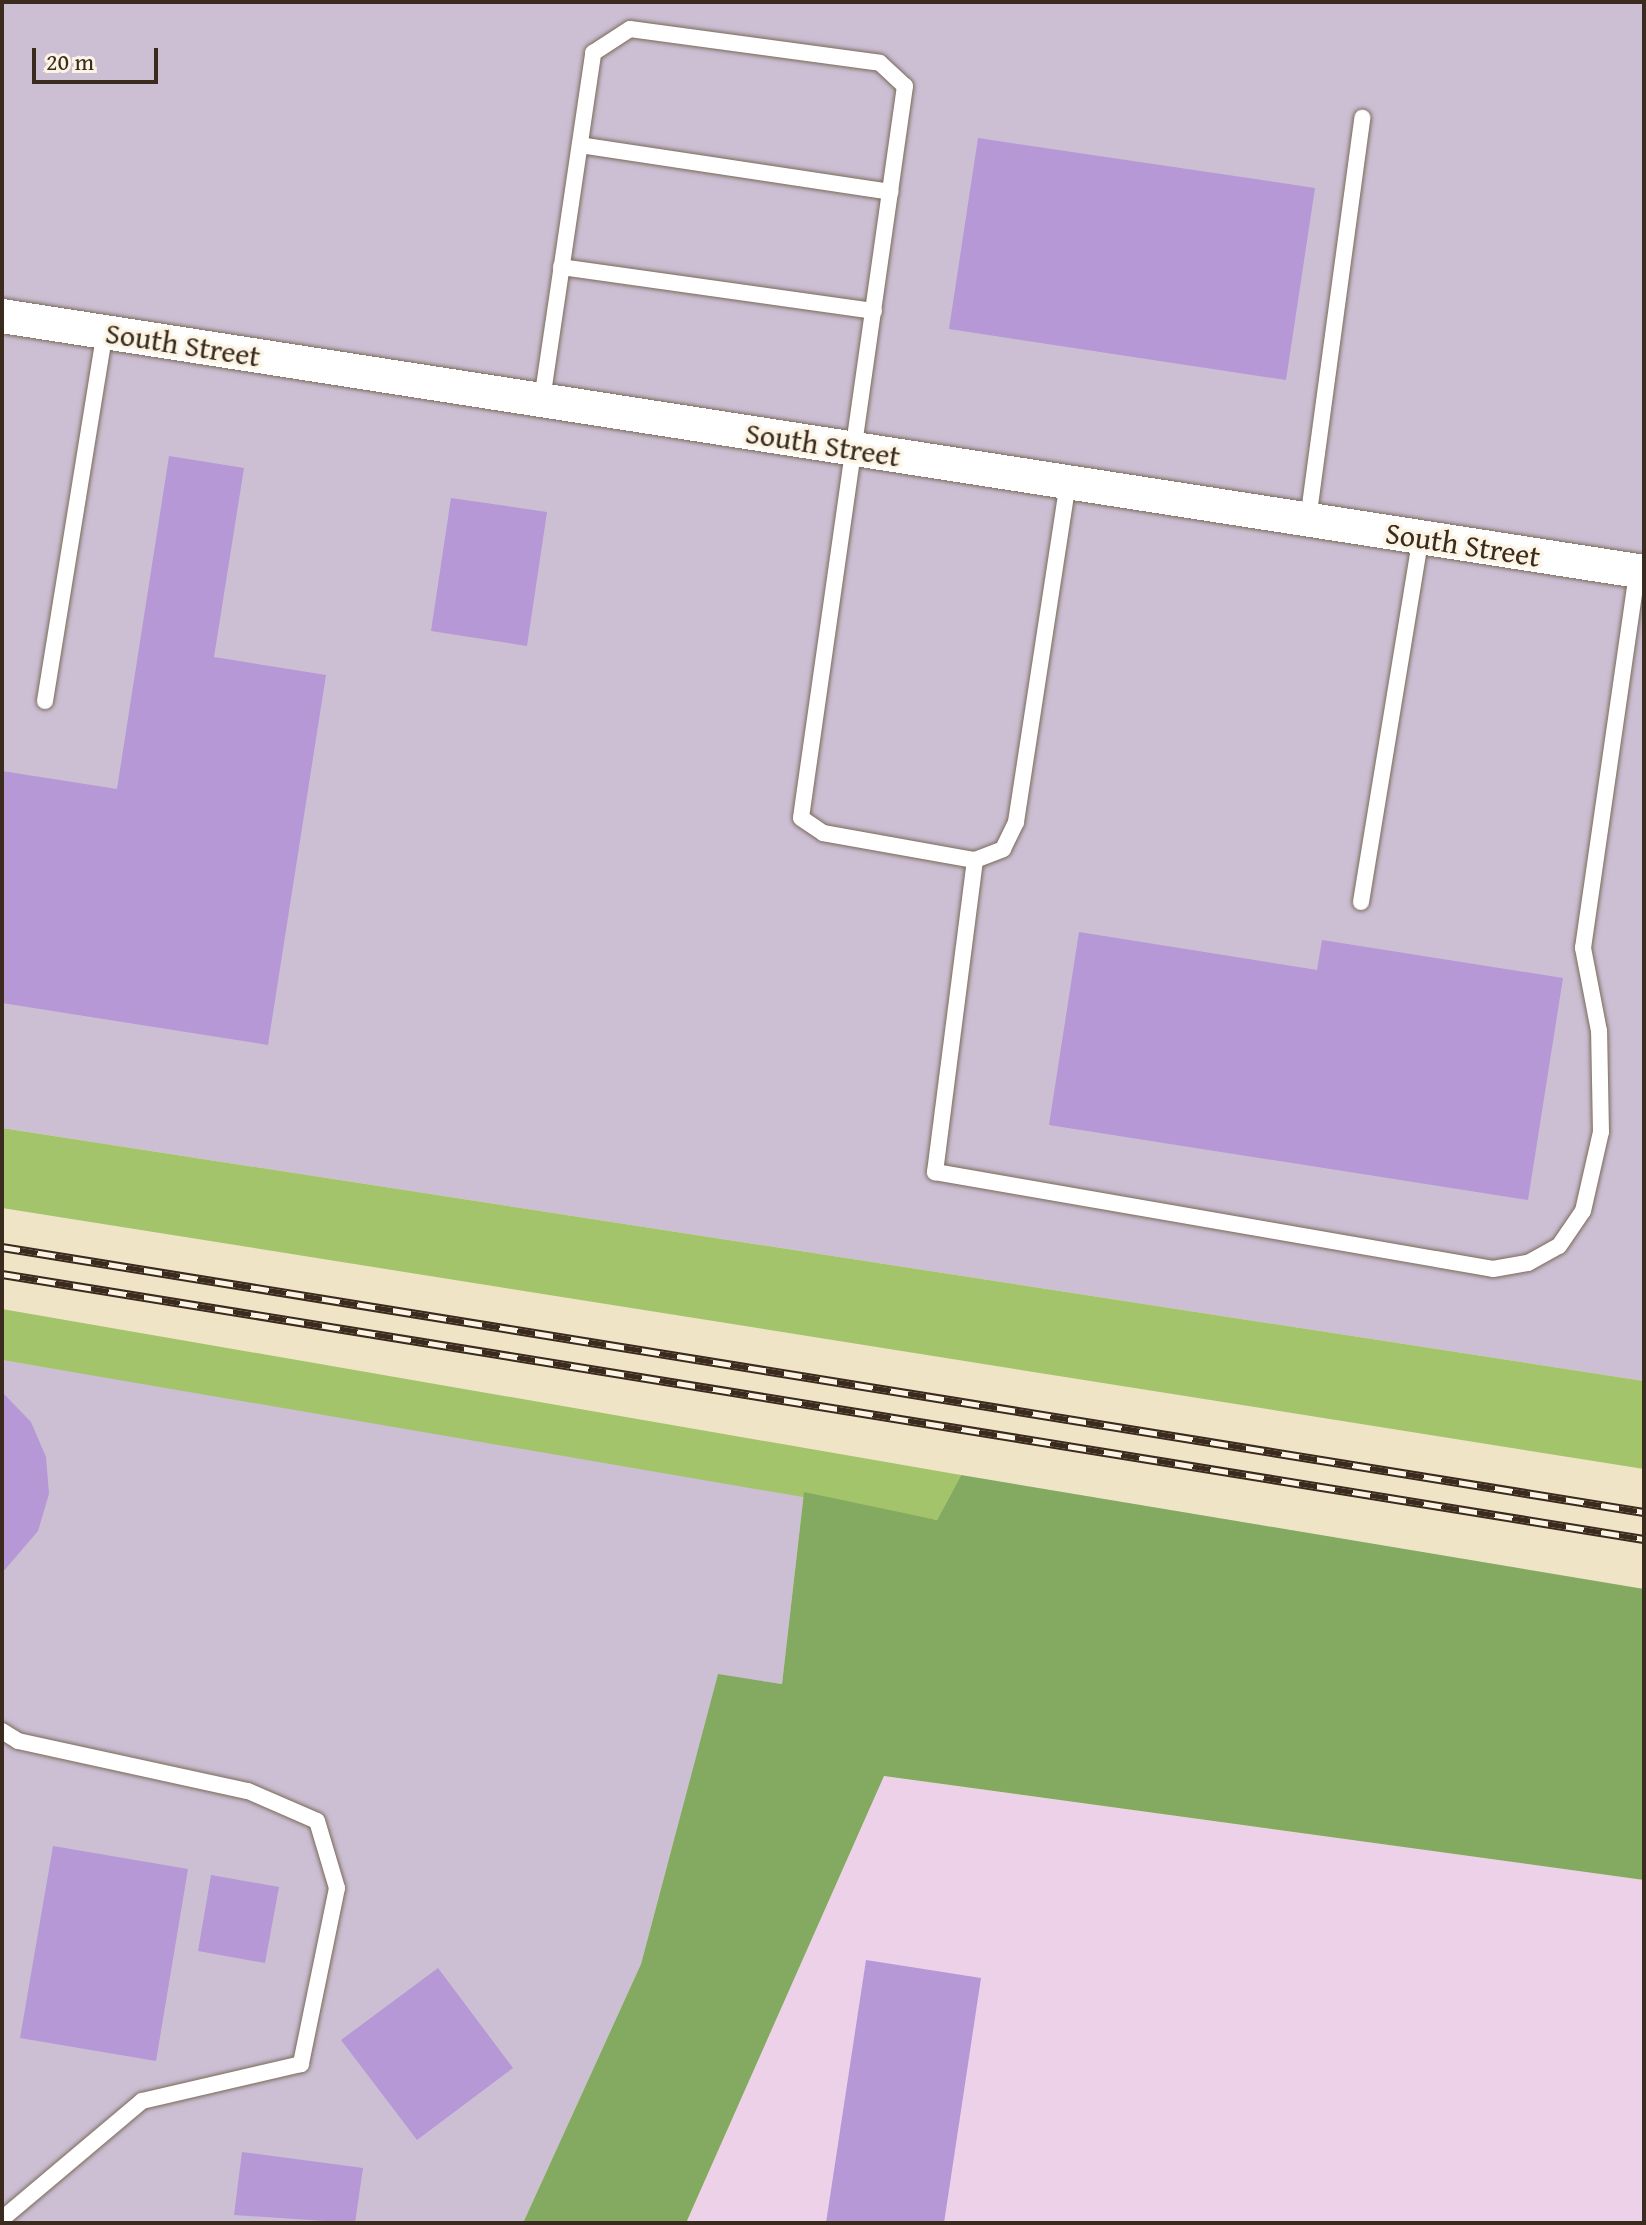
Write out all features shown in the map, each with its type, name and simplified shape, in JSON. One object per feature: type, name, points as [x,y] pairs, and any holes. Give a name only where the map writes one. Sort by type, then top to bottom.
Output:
[{"type":"street","name":"South Street","points":[[2,316],[1641,571]]},
{"type":"lane","points":[[542,400],[593,53],[630,29],[880,63],[905,86],[855,449],[799,793],[801,818],[823,833],[975,860],[1003,849],[1016,822],[1068,482]]},
{"type":"lane","points":[[1308,520],[1362,118]]},
{"type":"lane","points":[[580,145],[890,192]]},
{"type":"lane","points":[[561,267],[874,311]]},
{"type":"lane","points":[[45,701],[105,332]]},
{"type":"lane","points":[[1361,902],[1421,537]]},
{"type":"lane","points":[[975,860],[935,1172],[1493,1269],[1528,1263],[1559,1246],[1583,1211],[1601,1132],[1599,1031],[1583,948],[1641,571]]},
{"type":"lane","points":[[2,1731],[18,1741],[248,1791],[317,1821],[337,1888],[301,2064],[142,2101],[2,2219]]},
{"type":"shaded area","points":[[2,2],[1644,2],[1644,1381],[2,1128]]},
{"type":"shaded area","points":[[2,1360],[804,1492],[782,1684],[718,1675],[641,1964],[523,2223],[2,2223]]},
{"type":"shaded area","points":[[883,1776],[1644,1880],[1644,2223],[686,2223]]},
{"type":"green space","points":[[2,1128],[1644,1381],[1644,1469],[2,1208]]},
{"type":"green space","points":[[2,1309],[961,1475],[937,1520],[2,1360]]},
{"type":"green space","points":[[961,1475],[1644,1589],[1644,1880],[884,1776],[686,2223],[523,2223],[641,1964],[718,1674],[782,1684],[804,1492],[937,1520]]},
{"type":"building","points":[[978,138],[1315,188],[1286,380],[949,329]]},
{"type":"building","points":[[169,456],[244,468],[214,657],[326,675],[268,1045],[2,1003],[2,771],[117,789]]},
{"type":"building","points":[[451,498],[547,512],[527,646],[431,631]]},
{"type":"building","points":[[1079,932],[1317,970],[1322,940],[1563,978],[1528,1200],[1049,1125]]},
{"type":"building","points":[[2,1392],[31,1422],[46,1457],[49,1494],[38,1531],[2,1573]]},
{"type":"building","points":[[53,1846],[188,1869],[156,2061],[20,2038]]},
{"type":"building","points":[[211,1875],[279,1887],[265,1963],[198,1951]]},
{"type":"building","points":[[866,1960],[981,1978],[944,2223],[826,2223]]},
{"type":"building","points":[[438,1968],[513,2068],[417,2140],[341,2040]]},
{"type":"building","points":[[242,2152],[363,2168],[355,2223],[234,2215]]},
{"type":"railway","points":[[2,1247],[1644,1512]]},
{"type":"railway","points":[[2,1274],[1644,1539]]}]
